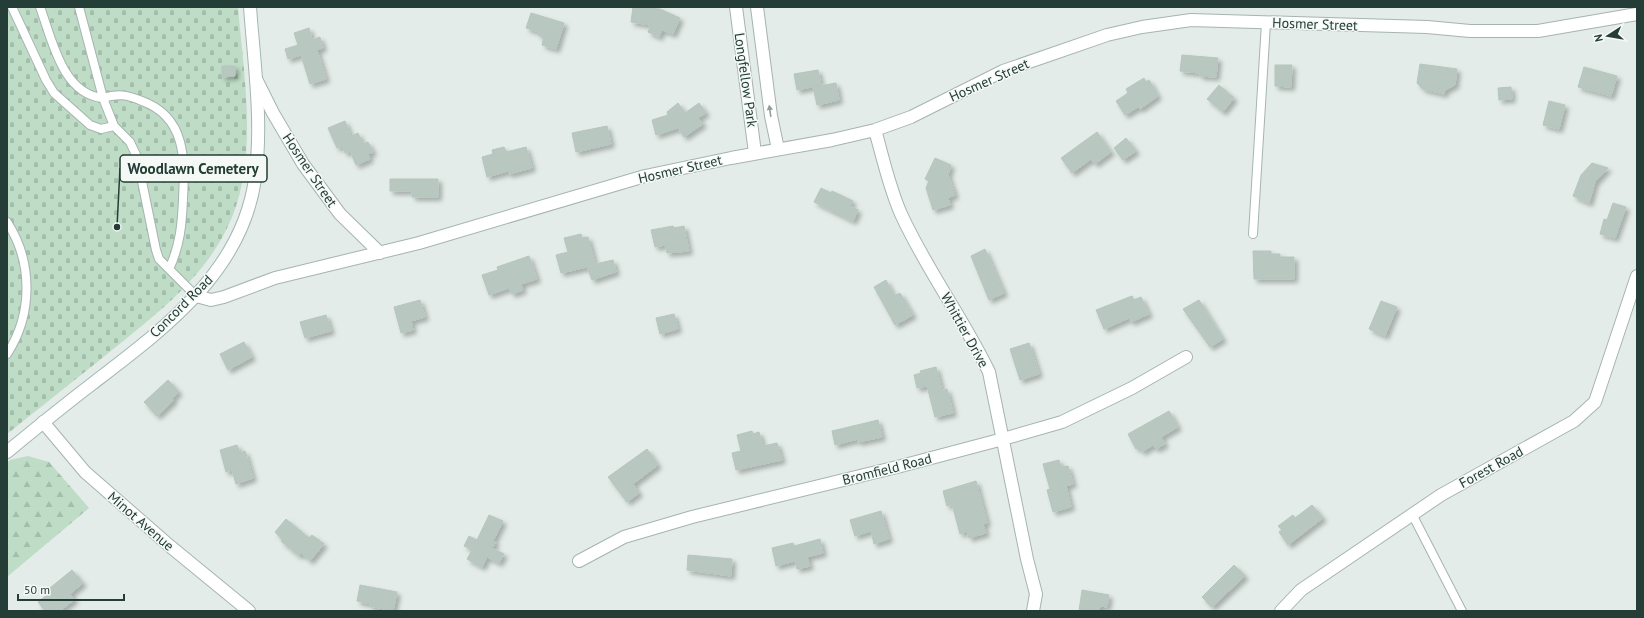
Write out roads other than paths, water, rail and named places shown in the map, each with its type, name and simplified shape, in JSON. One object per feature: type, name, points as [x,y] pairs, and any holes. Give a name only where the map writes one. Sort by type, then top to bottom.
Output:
[{"type":"street","name":"Concord Road","points":[[7,452],[154,335],[196,296],[232,248],[249,208],[258,158],[255,76],[250,7]]},
{"type":"street","name":"Longfellow Park","points":[[736,7],[755,153]]},
{"type":"street","name":"Longfellow Park","points":[[757,7],[771,116],[778,150]]},
{"type":"street","name":"Hosmer Street","points":[[196,296],[211,300],[216,299],[275,278],[419,243],[645,176],[755,153],[832,140],[874,130],[911,117],[1003,71],[1107,35],[1191,20],[1427,27],[1470,31],[1538,30],[1637,14]]},
{"type":"street","name":"Hosmer Street","points":[[255,76],[273,113],[303,164],[340,214],[380,253]]},
{"type":"street","name":"Whittier Drive","points":[[874,130],[892,192],[902,215],[935,277],[977,347],[989,372],[1025,551],[1036,594],[1033,611]]},
{"type":"street","name":"Forest Road","points":[[1281,611],[1300,590],[1412,514],[1441,495],[1574,421],[1595,402],[1637,276]]},
{"type":"street","name":"Bromfield Road","points":[[579,561],[624,537],[692,516],[1003,439],[1062,422],[1132,388],[1186,357]]},
{"type":"street","name":"Minot Avenue","points":[[43,422],[85,472],[171,547],[249,611]]},
{"type":"lane","points":[[12,7],[43,75],[54,93],[71,110],[90,125],[101,129],[114,126]]},
{"type":"lane","points":[[40,7],[60,60],[71,80],[82,92],[92,97],[104,98],[119,95],[128,96],[149,103],[163,114],[178,134],[184,155],[182,222],[178,246],[169,269]]},
{"type":"lane","points":[[79,7],[104,98],[114,126],[130,142],[140,166],[159,259],[196,296]]},
{"type":"lane","points":[[1253,234],[1266,23]]},
{"type":"lane","points":[[7,222],[16,236],[21,249],[27,288],[27,298],[22,320],[15,342],[7,354]]},
{"type":"lane","points":[[1412,514],[1462,611]]},
{"type":"place","name":"Woodlawn Cemetery","points":[[117,227]]}]
